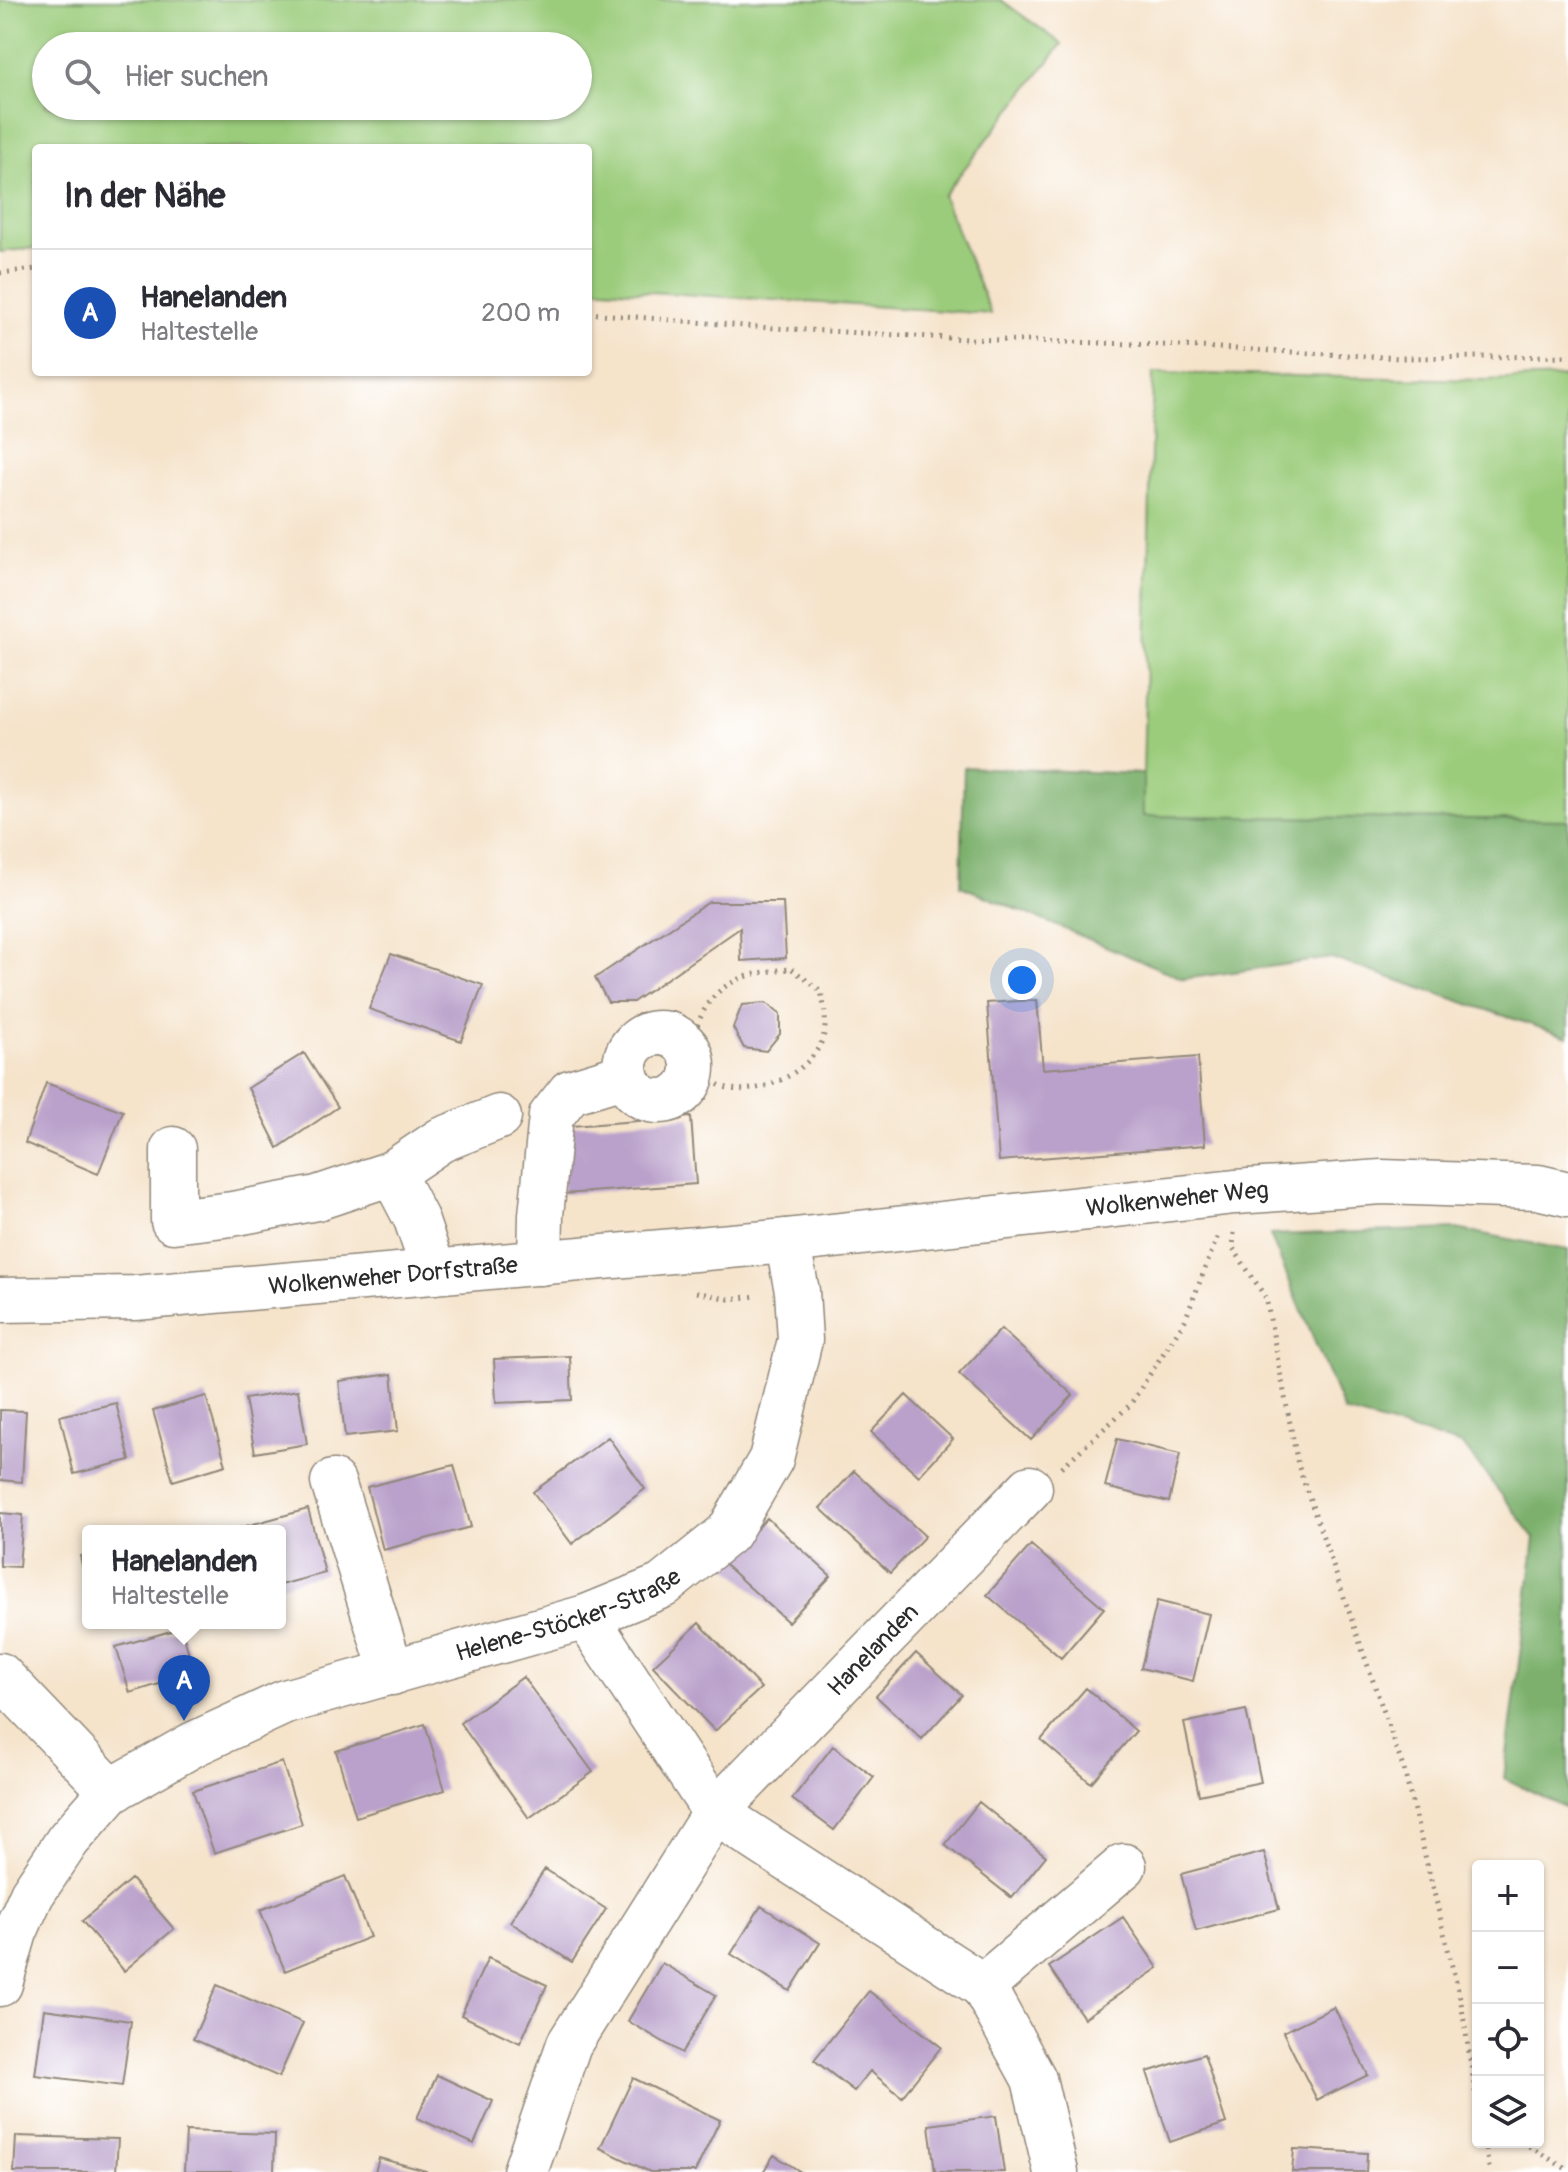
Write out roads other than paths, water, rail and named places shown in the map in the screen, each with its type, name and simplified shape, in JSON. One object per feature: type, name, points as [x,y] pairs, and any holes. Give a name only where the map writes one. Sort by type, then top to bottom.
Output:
[{"type":"street","points":[[540,1263],[541,1215],[551,1116],[570,1092],[626,1075],[626,1061],[631,1047],[648,1034],[666,1033],[677,1037],[691,1052]]},
{"type":"street","points":[[173,1149],[173,1221],[317,1198],[392,1173],[441,1140],[499,1117]]},
{"type":"street","points":[[392,1173],[416,1219],[434,1272]]},
{"type":"street","name":"Wolkenweher Weg","points":[[787,1241],[1235,1192],[1382,1182],[1538,1187],[1568,1194]]},
{"type":"street","name":"Wolkenweher Dorfstraße","points":[[0,1300],[135,1298],[787,1241]]},
{"type":"street","name":"Helene-Stöcker-Straße","points":[[0,1984],[15,1932],[32,1894],[68,1840],[111,1791],[194,1744],[285,1702],[586,1617],[662,1586],[728,1533],[771,1459],[800,1340],[797,1291],[787,1241]]},
{"type":"street","points":[[333,1482],[392,1673]]},
{"type":"street","name":"Hanelanden","points":[[525,2172],[569,2044],[715,1812],[1030,1488]]},
{"type":"street","points":[[586,1617],[715,1812],[983,1986],[1034,2079],[1056,2172]]},
{"type":"street","points":[[0,1675],[111,1791]]},
{"type":"street","points":[[983,1986],[1124,1866]]},
{"type":"place","name":"Hanelanden","points":[[184,1721]]}]
